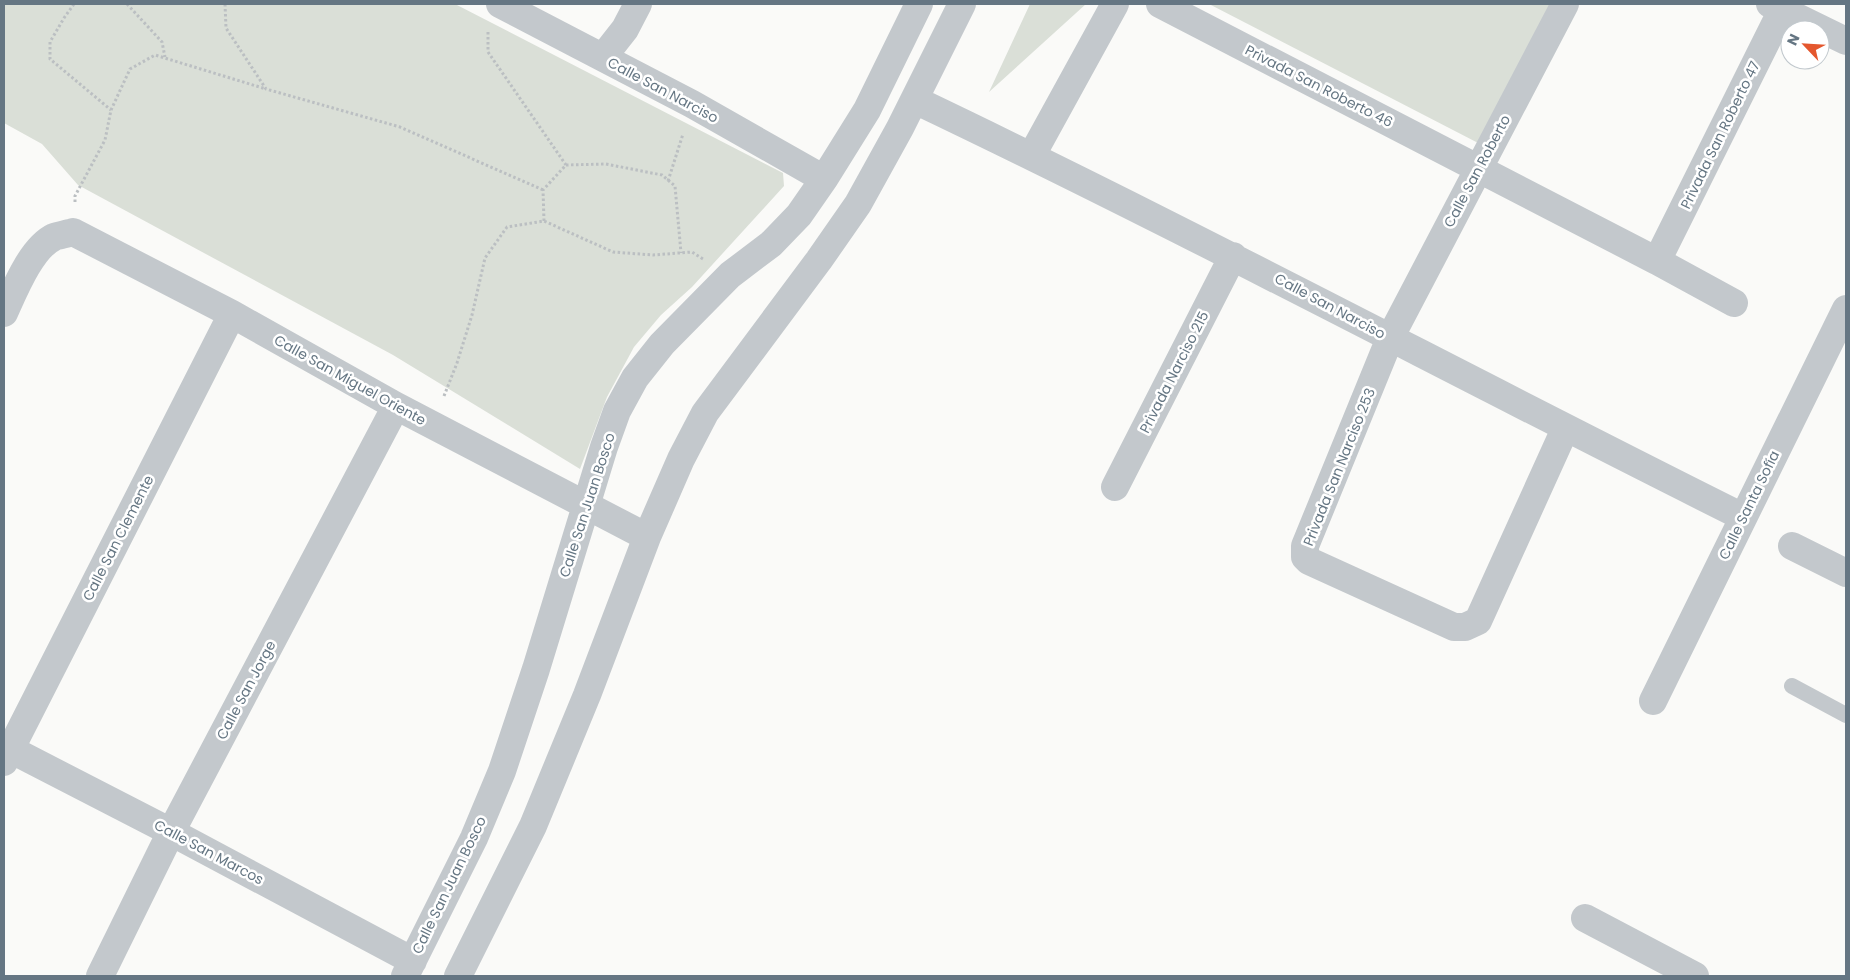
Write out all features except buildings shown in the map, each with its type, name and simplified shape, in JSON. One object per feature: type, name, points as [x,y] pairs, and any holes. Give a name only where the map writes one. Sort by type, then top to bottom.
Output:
[{"type":"street","name":"Calle San Narciso","points":[[500,4],[692,104],[824,179]]},
{"type":"street","points":[[603,58],[625,29],[638,4]]},
{"type":"street","name":"Calle San Juan Bosco","points":[[409,969],[474,838],[502,771],[618,411],[635,378],[662,344],[730,275],[771,244],[799,215],[824,179],[870,104],[919,4]]},
{"type":"street","points":[[458,976],[533,826],[587,695],[646,537],[681,459],[705,413],[819,260],[858,204],[915,100],[962,4]]},
{"type":"street","points":[[1032,155],[1115,4]]},
{"type":"street","name":"Privada San Roberto 46","points":[[1160,4],[1478,168]]},
{"type":"street","name":"Calle San Roberto","points":[[1390,338],[1565,4]]},
{"type":"street","points":[[1776,7],[1846,41]]},
{"type":"street","name":"Privada San Roberto 47","points":[[1657,261],[1776,7]]},
{"type":"street","name":"Calle San Narciso","points":[[915,100],[1032,155],[1234,256],[1390,338],[1743,518]]},
{"type":"street","points":[[870,104],[900,128]]},
{"type":"street","points":[[1478,168],[1734,303]]},
{"type":"street","points":[[4,312],[13,270],[37,251],[63,235]]},
{"type":"street","name":"Calle San Miguel Oriente","points":[[63,235],[232,314],[433,426],[646,537]]},
{"type":"street","name":"Privada Narciso 215","points":[[1115,487],[1234,256]]},
{"type":"street","name":"Calle Santa Sofía","points":[[1653,701],[1846,309]]},
{"type":"street","name":"Calle San Clemente","points":[[6,752],[232,314]]},
{"type":"street","name":"Privada San Narciso 253","points":[[1390,338],[1305,546],[1305,556],[1309,562],[1454,627],[1465,627],[1478,622],[1565,428]]},
{"type":"street","name":"Calle San Jorge","points":[[100,976],[171,832],[396,406]]},
{"type":"street","points":[[1792,546],[1846,574]]},
{"type":"street","name":"Calle San Marcos","points":[[6,752],[171,832],[409,969]]},
{"type":"street","points":[[1585,918],[1694,976]]},
{"type":"lane","points":[[1792,686],[1846,715]]},
{"type":"path","points":[[74,4],[50,42],[50,60],[111,110]]},
{"type":"path","points":[[127,4],[162,42],[165,58]]},
{"type":"path","points":[[225,4],[226,28],[266,89]]},
{"type":"path","points":[[488,27],[488,52],[566,165]]},
{"type":"path","points":[[63,235],[75,196],[105,140],[111,110],[130,69],[155,55],[400,127],[543,190]]},
{"type":"path","points":[[668,181],[692,104]]},
{"type":"path","points":[[544,221],[543,190],[566,165],[606,164],[662,176],[675,186],[681,253]]},
{"type":"path","points":[[433,426],[460,355],[472,315],[485,258],[506,227],[544,221],[613,252],[653,255],[692,252],[730,275]]},
{"type":"shaded area","points":[[4,4],[455,4],[783,173],[784,186],[692,287],[661,315],[634,347],[607,397],[580,469],[393,355],[78,185],[42,144],[4,123]]},
{"type":"shaded area","points":[[1030,4],[1086,4],[989,92]]},
{"type":"shaded area","points":[[1209,4],[1557,4],[1482,145]]}]
